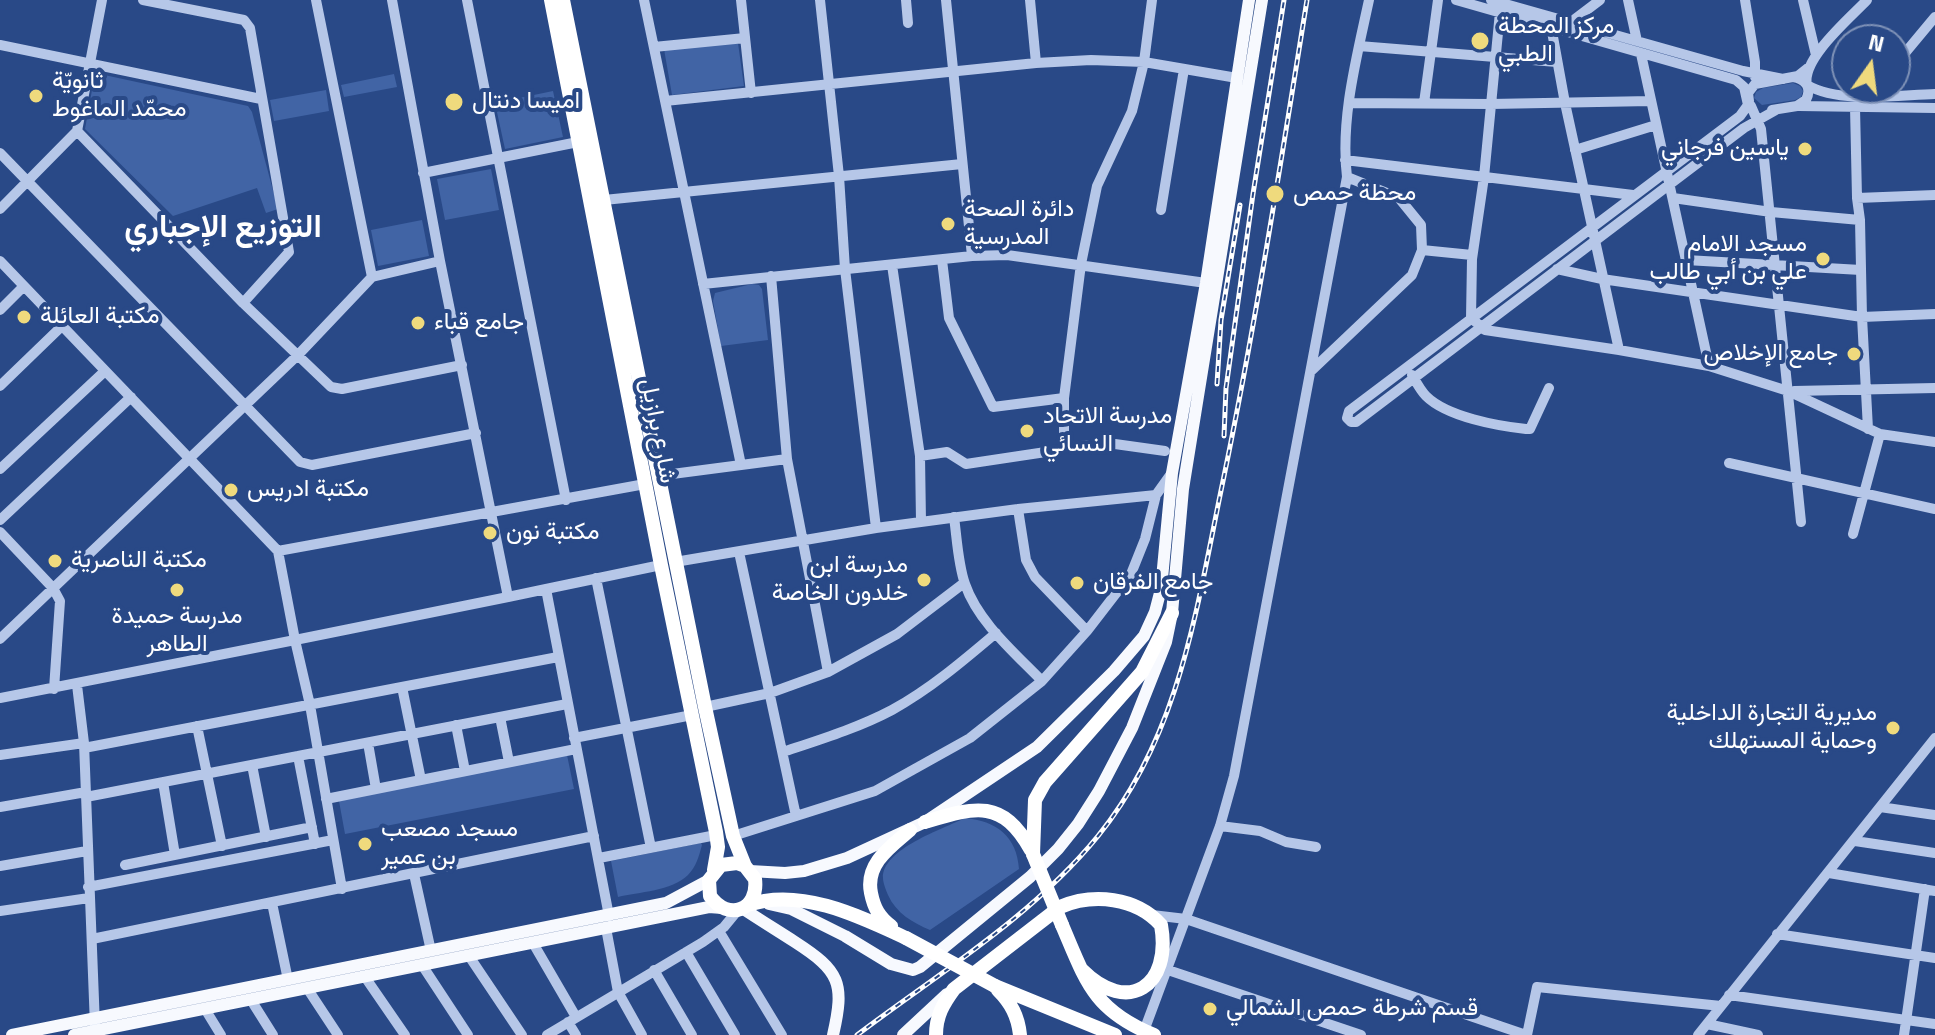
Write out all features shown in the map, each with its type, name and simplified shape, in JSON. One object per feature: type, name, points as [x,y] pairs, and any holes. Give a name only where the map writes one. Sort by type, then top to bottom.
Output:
[{"type":"highway","name":"شارع برازيل","points":[[551,0],[698,711],[718,847],[712,875]]},
{"type":"highway","name":"شارع برازيل","points":[[563,0],[604,200],[651,480]]},
{"type":"highway","points":[[1033,854],[1035,800],[1045,782],[1142,672],[1172,613]]},
{"type":"highway","name":"شارع برازيل","points":[[698,711],[733,836],[748,868]]},
{"type":"highway","points":[[925,822],[957,813],[989,812],[1017,827],[1033,854],[1082,970],[1098,1000],[1109,1011],[1149,1033]]},
{"type":"highway","points":[[906,938],[881,919],[869,885],[873,868],[882,855],[910,830]]},
{"type":"highway","points":[[743,908],[754,898],[756,888],[748,868],[729,863],[712,875],[710,896],[722,908],[743,908],[780,899],[808,902],[865,919],[995,986],[1115,1035]]},
{"type":"highway","points":[[936,1035],[942,1005],[954,989],[1060,907],[1097,898],[1139,907],[1161,925],[1163,968],[1146,986],[1125,994],[1096,985],[1082,970]]},
{"type":"highway","points":[[995,986],[1010,1002],[1020,1035]]},
{"type":"main road","points":[[748,868],[785,873],[804,871],[847,858],[925,822],[1037,747],[1114,671],[1144,636],[1161,589],[1172,473],[1206,283],[1249,0]]},
{"type":"main road","points":[[743,908],[760,903],[791,909],[891,964],[913,970],[1030,877],[1058,849],[1099,791],[1132,728],[1166,642],[1172,613],[1183,489],[1262,0]]},
{"type":"main road","points":[[12,1035],[95,1028],[205,1009],[533,943],[666,903],[712,875]]},
{"type":"main road","points":[[74,1035],[288,980],[431,951],[607,922],[709,907],[722,908]]},
{"type":"main road","points":[[743,908],[817,956],[832,971],[839,990],[839,1010],[833,1035]]},
{"type":"main road","points":[[903,1035],[954,989]]},
{"type":"street","points":[[0,209],[77,131],[102,0]]},
{"type":"street","points":[[143,0],[244,20],[250,28],[289,252],[243,303]]},
{"type":"street","points":[[316,0],[372,277]]},
{"type":"street","points":[[392,0],[440,261],[508,597]]},
{"type":"street","points":[[467,0],[566,500]]},
{"type":"street","points":[[644,0],[741,465]]},
{"type":"street","points":[[741,0],[751,93]]},
{"type":"street","points":[[820,0],[839,176],[845,269],[876,528]]},
{"type":"street","points":[[906,0],[908,23]]},
{"type":"street","points":[[946,0],[972,256]]},
{"type":"street","points":[[1030,0],[1036,63]]},
{"type":"street","points":[[1064,447],[1064,398],[1081,264],[1097,186],[1132,111],[1144,62],[1152,0]]},
{"type":"street","points":[[1149,1033],[1163,968],[1186,919],[1220,826],[1234,776],[1347,177],[1345,160],[1350,103],[1369,0]]},
{"type":"street","points":[[1424,103],[1438,0]]},
{"type":"street","points":[[1456,0],[1736,80],[1744,87],[1760,124],[1801,522]]},
{"type":"street","points":[[1491,0],[1637,41],[1755,68],[1769,77],[1799,78],[1807,85],[1831,92]]},
{"type":"street","points":[[1571,22],[1600,0]]},
{"type":"street","points":[[1628,0],[1637,41]]},
{"type":"street","points":[[1745,0],[1755,68],[1746,110],[1349,411],[1349,421],[1356,422],[1595,240],[1760,124],[1774,110]]},
{"type":"street","points":[[1803,0],[1816,55]]},
{"type":"street","points":[[1750,98],[1761,82],[1800,75],[1867,0]]},
{"type":"street","points":[[1500,12],[1484,177],[1472,255],[1471,318],[1485,330],[1709,366],[1788,391],[1880,434],[1935,442]]},
{"type":"street","points":[[1911,46],[1935,17]]},
{"type":"street","points":[[1551,26],[1619,350]]},
{"type":"street","points":[[654,47],[745,38]]},
{"type":"street","points":[[0,45],[261,99]]},
{"type":"street","points":[[1359,46],[1557,62]]},
{"type":"street","points":[[1641,54],[1709,366]]},
{"type":"street","points":[[665,101],[1091,60],[1144,62],[1237,78]]},
{"type":"street","points":[[1797,106],[1809,96],[1806,75],[1809,66]]},
{"type":"street","points":[[1161,210],[1184,69]]},
{"type":"street","points":[[1911,93],[1935,94]]},
{"type":"street","points":[[1750,98],[1761,111],[1816,104],[1935,108]]},
{"type":"street","points":[[1350,103],[1651,101]]},
{"type":"street","points":[[1855,107],[1868,429]]},
{"type":"street","points":[[1575,150],[1656,125]]},
{"type":"street","points":[[77,131],[243,303],[331,387],[342,389],[462,365]]},
{"type":"street","points":[[423,173],[578,142]]},
{"type":"street","points":[[0,153],[300,462],[312,465],[476,433]]},
{"type":"street","points":[[1345,160],[1633,195]]},
{"type":"street","points":[[604,200],[962,164]]},
{"type":"street","points":[[1312,370],[1412,275],[1422,250],[1421,225],[1399,198],[1347,177]]},
{"type":"street","points":[[1857,198],[1935,195]]},
{"type":"street","points":[[1673,198],[1771,212],[1860,220]]},
{"type":"street","points":[[1422,250],[1472,255]]},
{"type":"street","points":[[703,284],[1007,255],[1206,283]]},
{"type":"street","points":[[942,260],[949,318],[993,407],[1064,398]]},
{"type":"street","points":[[1686,260],[1861,270]]},
{"type":"street","points":[[0,261],[278,551],[310,705],[342,889]]},
{"type":"street","points":[[0,639],[298,355],[372,277],[440,261]]},
{"type":"street","points":[[892,265],[920,456],[921,522]]},
{"type":"street","points":[[1540,265],[1602,279],[1862,317],[1935,314]]},
{"type":"street","points":[[771,276],[787,459],[828,672]]},
{"type":"street","points":[[0,310],[24,286]]},
{"type":"street","points":[[0,386],[62,326]]},
{"type":"street","points":[[1407,367],[1426,397],[1445,409],[1471,418],[1526,429],[1530,429],[1549,388]]},
{"type":"street","points":[[0,469],[105,371]]},
{"type":"street","points":[[1788,391],[1935,388]]},
{"type":"street","points":[[0,520],[131,397]]},
{"type":"street","points":[[1853,534],[1880,434]]},
{"type":"street","points":[[920,456],[947,452],[966,464],[1064,447],[1115,444],[1165,451]]},
{"type":"street","points":[[278,551],[566,500],[651,480],[787,459]]},
{"type":"street","points":[[1729,463],[1935,509]]},
{"type":"street","points":[[733,836],[875,791],[970,738],[1042,681],[1087,631],[1131,574],[1145,539],[1156,495],[1172,473]]},
{"type":"street","points":[[0,698],[668,564],[876,528],[1156,495]]},
{"type":"street","points":[[1018,509],[1026,560],[1035,577],[1087,631]]},
{"type":"street","points":[[954,517],[964,583],[972,600],[996,633],[1042,681]]},
{"type":"street","points":[[2,538],[53,588],[60,601],[54,689]]},
{"type":"street","points":[[739,552],[796,816]]},
{"type":"street","points":[[596,578],[651,848]]},
{"type":"street","points":[[326,799],[509,762],[628,727],[770,693],[828,672],[897,634],[964,583]]},
{"type":"street","points":[[546,589],[599,858],[618,992],[642,1035]]},
{"type":"street","points":[[783,752],[834,735],[892,710],[944,676],[996,633]]},
{"type":"street","points":[[0,755],[197,726],[558,657]]},
{"type":"street","points":[[77,685],[84,745],[95,1028]]},
{"type":"street","points":[[402,687],[421,780]]},
{"type":"street","points":[[0,807],[163,782],[567,704]]},
{"type":"street","points":[[500,717],[509,762]]},
{"type":"street","points":[[456,725],[465,771]]},
{"type":"street","points":[[197,726],[222,846]]},
{"type":"street","points":[[1698,1035],[1935,738]]},
{"type":"street","points":[[368,743],[376,789]]},
{"type":"street","points":[[298,756],[315,844]]},
{"type":"street","points":[[252,765],[266,837]]},
{"type":"street","points":[[163,782],[175,855]]},
{"type":"street","points":[[1880,807],[1935,815]]},
{"type":"street","points":[[1220,826],[1260,831],[1286,842],[1316,847]]},
{"type":"street","points":[[125,865],[312,827]]},
{"type":"street","points":[[599,858],[716,835]]},
{"type":"street","points":[[92,939],[594,836]]},
{"type":"street","points":[[0,911],[333,840]]},
{"type":"street","points":[[1855,841],[1935,853]]},
{"type":"street","points":[[0,866],[87,851]]},
{"type":"street","points":[[1829,873],[1930,890],[1914,954],[1904,1035]]},
{"type":"street","points":[[414,874],[431,951]]},
{"type":"street","points":[[272,903],[288,980]]},
{"type":"street","points":[[547,1035],[719,931],[743,908]]},
{"type":"street","points":[[1152,915],[1186,919],[1527,1035],[1537,987],[1721,1006]]},
{"type":"street","points":[[719,931],[782,1035]]},
{"type":"street","points":[[1777,934],[1935,958]]},
{"type":"street","points":[[533,943],[572,1020],[576,1035]]},
{"type":"street","points":[[686,952],[735,1035]]},
{"type":"street","points":[[469,956],[522,1035]]},
{"type":"street","points":[[422,965],[468,1035]]},
{"type":"street","points":[[1163,968],[1361,1035]]},
{"type":"street","points":[[654,970],[692,1035]]},
{"type":"street","points":[[365,977],[405,1035]]},
{"type":"street","points":[[307,988],[338,1035]]},
{"type":"street","points":[[1729,995],[1935,1024]]},
{"type":"street","points":[[251,1000],[273,1035]]},
{"type":"street","points":[[205,1009],[221,1035]]},
{"type":"street","points":[[1707,1024],[1758,1035]]},
{"type":"shaded area","points":[[738,43],[744,86],[672,95],[664,49]]},
{"type":"shaded area","points":[[95,73],[248,106],[278,209],[266,213],[257,188],[173,216],[85,129]]},
{"type":"shaded area","points":[[394,74],[397,87],[344,97],[341,85]]},
{"type":"shaded area","points":[[1793,83],[1803,91],[1801,97],[1795,100],[1762,105],[1754,98],[1756,92],[1763,88]]},
{"type":"shaded area","points":[[326,90],[329,111],[274,121],[270,100]]},
{"type":"shaded area","points":[[553,91],[563,137],[505,149],[495,103]]},
{"type":"shaded area","points":[[491,169],[499,210],[445,220],[437,179]]},
{"type":"shaded area","points":[[422,220],[429,256],[378,266],[371,230]]},
{"type":"shaded area","points":[[752,284],[762,289],[768,340],[721,346],[713,301],[715,293]]},
{"type":"shaded area","points":[[567,755],[574,789],[345,834],[339,801]]},
{"type":"shaded area","points":[[965,818],[986,823],[1003,832],[1014,848],[1019,869],[930,930],[906,917],[891,901],[883,878],[885,868],[892,858],[915,841]]},
{"type":"shaded area","points":[[701,843],[695,865],[681,880],[664,888],[618,897],[611,861]]},
{"type":"railway","points":[[1224,436],[1226,388],[1284,0]]},
{"type":"railway","points":[[857,1035],[984,943],[1044,893],[1098,836],[1126,797],[1149,755],[1182,667],[1204,574],[1257,301],[1307,0]]},
{"type":"railway","points":[[1217,384],[1221,320],[1240,205]]},
{"type":"place","name":"مركز المحطة الطبي","points":[[1480,41]]},
{"type":"place","name":"ثانويّة محمّد الماغوط","points":[[36,96]]},
{"type":"place","name":"اميسا دنتال","points":[[454,102]]},
{"type":"place","name":"ياسين فرجاني","points":[[1805,149]]},
{"type":"place","name":"محطة حمص","points":[[1275,194]]},
{"type":"place","name":"دائرة الصحة المدرسية","points":[[948,224]]},
{"type":"place","name":"مسجد الامام علي بن أبي طالب","points":[[1823,259]]},
{"type":"place","name":"مكتبة العائلة","points":[[24,317]]},
{"type":"place","name":"جامع قباء","points":[[418,323]]},
{"type":"place","name":"جامع الإخلاص","points":[[1854,354]]},
{"type":"place","name":"مدرسة الاتحاد النسائي","points":[[1027,431]]},
{"type":"place","name":"مكتبة ادريس","points":[[231,490]]},
{"type":"place","name":"مكتبة نون","points":[[490,533]]},
{"type":"place","name":"مكتبة الناصرية","points":[[55,561]]},
{"type":"place","name":"مدرسة ابن خلدون الخاصة","points":[[924,580]]},
{"type":"place","name":"جامع الفرقان","points":[[1077,583]]},
{"type":"place","name":"مدرسة حميدة الطاهر","points":[[177,590]]},
{"type":"place","name":"مديرية التجارة الداخلية وحماية المستهلك","points":[[1893,728]]},
{"type":"place","name":"مسجد مصعب بن عمير","points":[[365,844]]},
{"type":"place","name":"قسم شرطة حمص الشمالي","points":[[1210,1009]]},
{"type":"district","name":"التوزيع الإجباري","points":[[223,229]]}]
